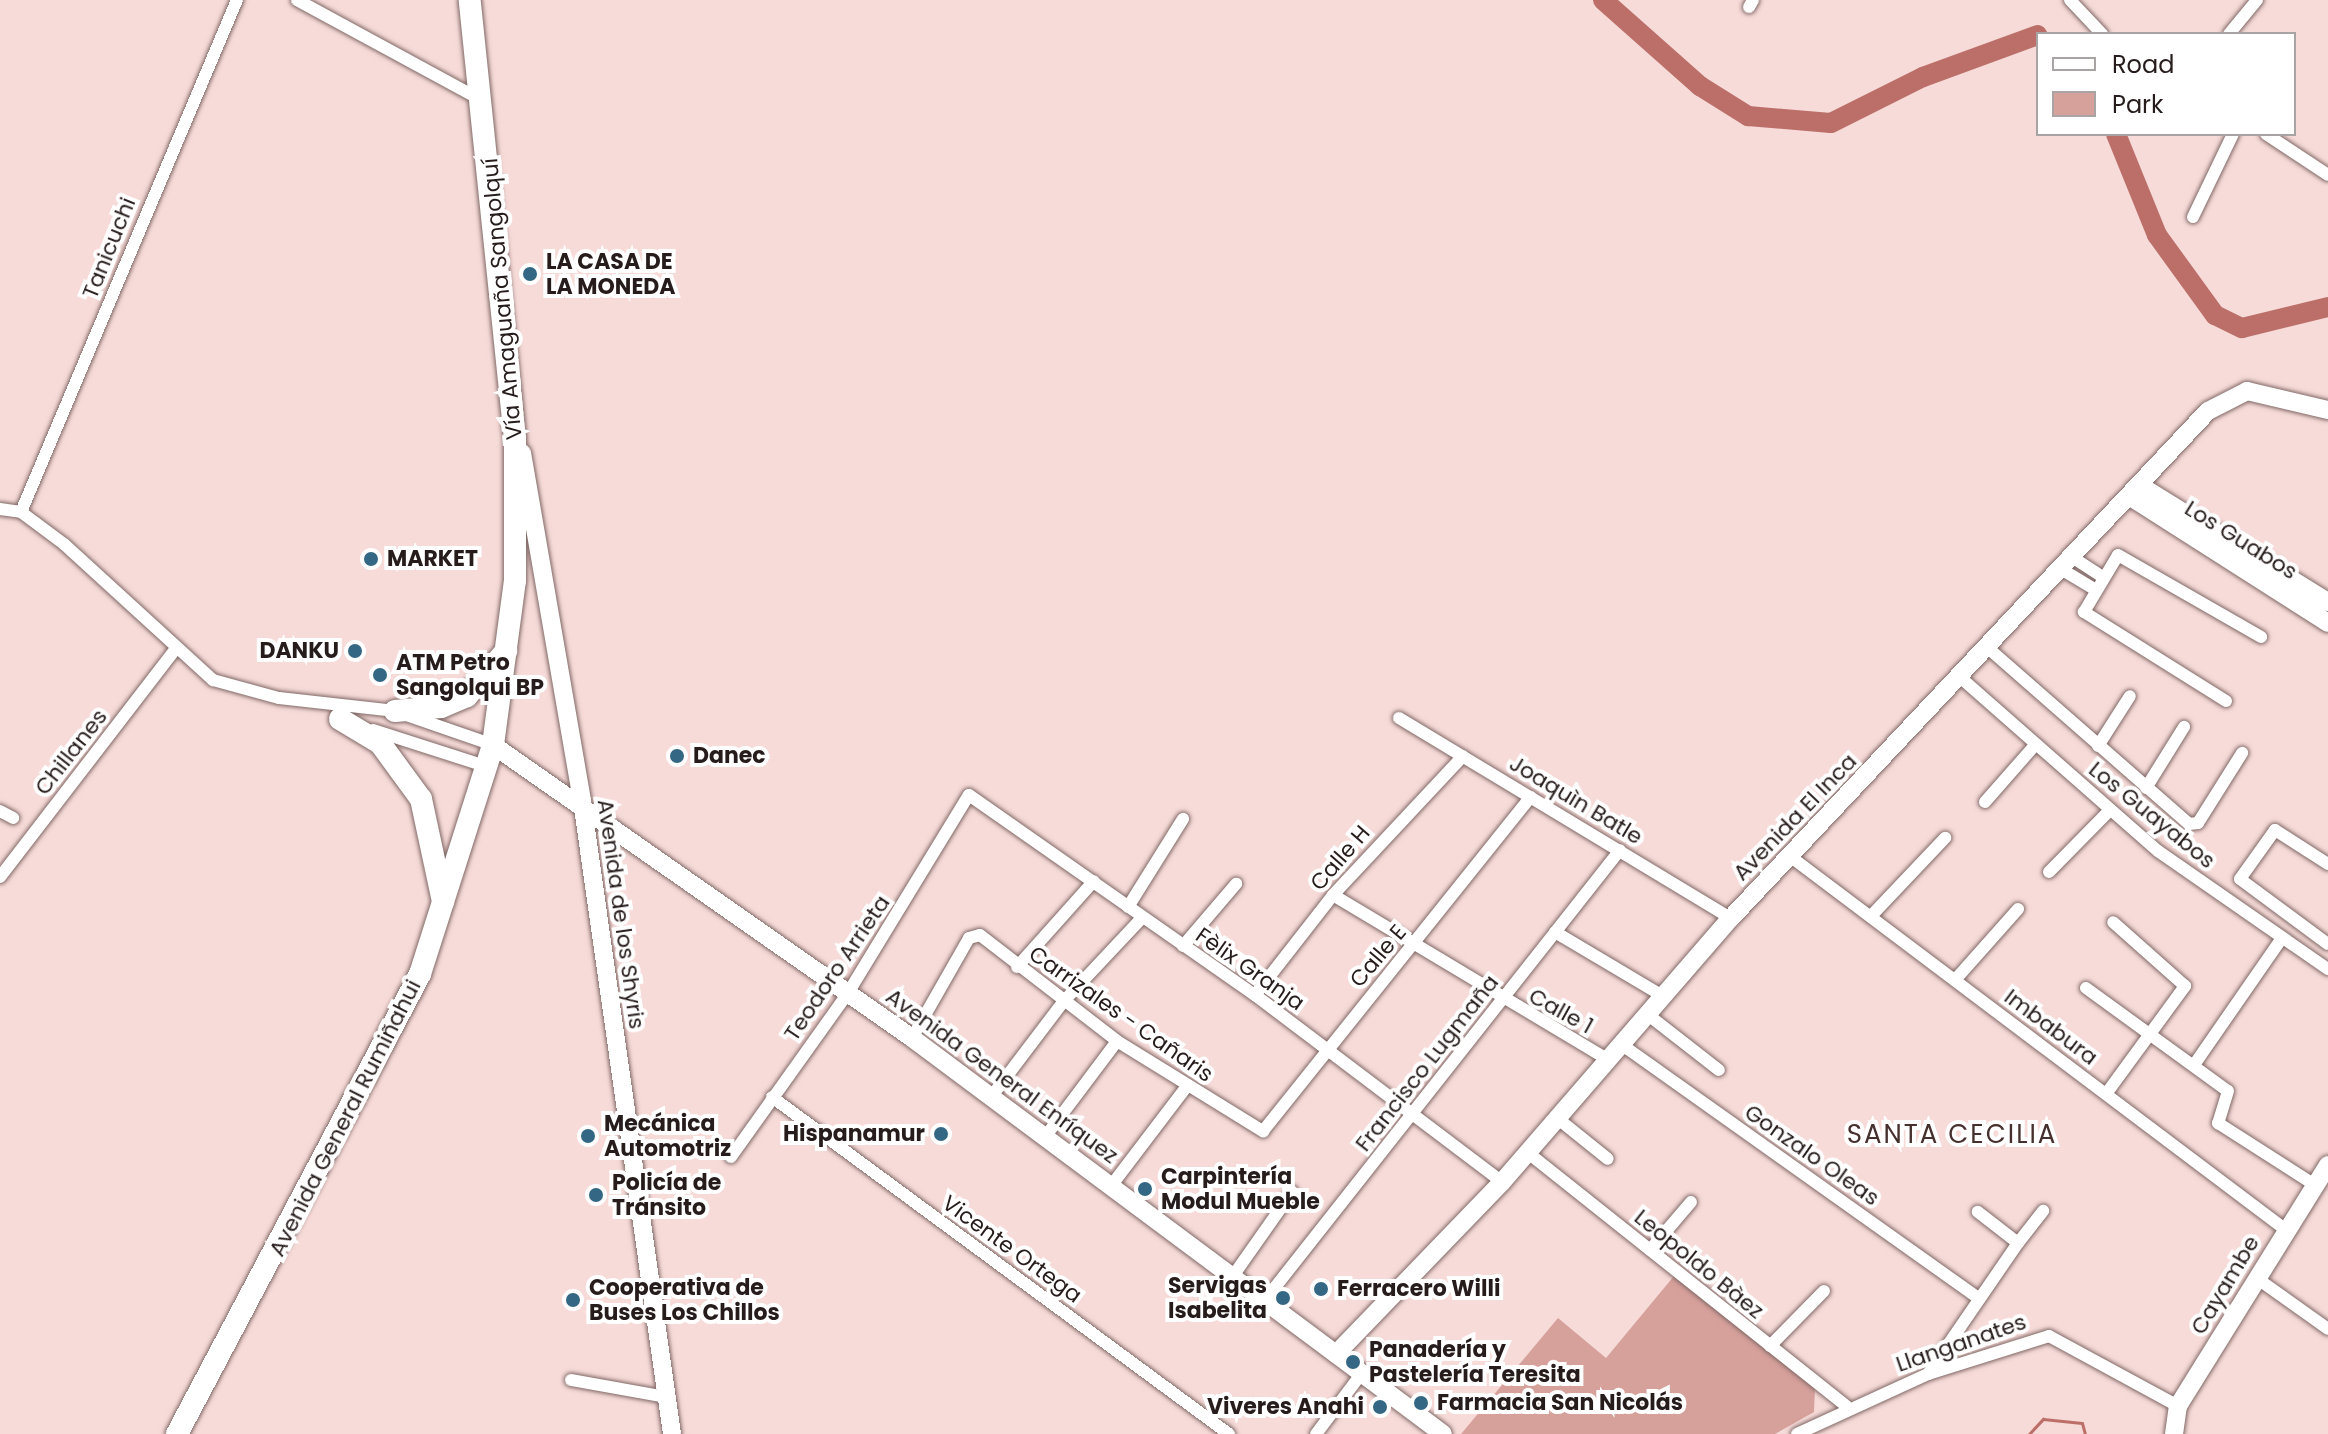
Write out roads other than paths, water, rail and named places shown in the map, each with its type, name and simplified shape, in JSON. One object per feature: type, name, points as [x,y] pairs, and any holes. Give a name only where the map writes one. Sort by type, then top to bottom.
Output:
[{"type":"highway","name":"Vía Amaguaña Sangolquí","points":[[470,0],[484,102],[514,403],[509,647]]},
{"type":"highway","points":[[395,711],[441,707],[467,696],[509,647]]},
{"type":"highway","name":"Avenida General Rumiñahui","points":[[177,1434],[384,1052],[444,913],[488,767],[509,647]]},
{"type":"highway","points":[[340,719],[380,743],[421,799],[440,860],[444,913]]},
{"type":"street","name":"Tanicuchi","points":[[21,512],[237,0]]},
{"type":"street","points":[[297,0],[484,102]]},
{"type":"street","points":[[2070,0],[2100,32]]},
{"type":"street","points":[[2231,32],[2257,0]]},
{"type":"street","points":[[2193,217],[2232,136]]},
{"type":"street","points":[[2269,136],[2328,175]]},
{"type":"street","name":"Avenida El Inca","points":[[1336,1354],[1502,1182],[1731,918],[1961,678],[2208,411],[2247,391],[2328,410]]},
{"type":"street","name":"Avenida de los Shyris","points":[[514,403],[582,801],[672,1434]]},
{"type":"street","name":"Los Guabos","points":[[2134,491],[2328,602]]},
{"type":"street","name":"Los Guabos","points":[[2134,491],[2328,623]]},
{"type":"street","points":[[0,509],[21,512]]},
{"type":"street","name":"Avenida General Enríquez","points":[[21,512],[174,651],[213,680],[300,700],[395,711],[493,745],[523,770],[582,801],[912,1038],[1443,1434]]},
{"type":"street","points":[[2226,701],[2086,618],[2096,590],[2121,555],[2261,637]]},
{"type":"street","points":[[2067,563],[2104,578]]},
{"type":"street","points":[[2067,563],[2096,590]]},
{"type":"street","points":[[1988,648],[2146,788],[2195,825],[2242,753]]},
{"type":"street","name":"Chillanes","points":[[0,877],[174,651]]},
{"type":"street","name":"Los Guayabos","points":[[1961,678],[2110,810],[2328,969]]},
{"type":"street","points":[[2098,746],[2130,696]]},
{"type":"street","name":"Avenida General Enríquez","points":[[300,700],[340,719],[488,767],[523,770]]},
{"type":"street","name":"Joaquìn Batle","points":[[1399,718],[1731,918]]},
{"type":"street","points":[[2146,788],[2184,727]]},
{"type":"street","points":[[1985,802],[2036,744]]},
{"type":"street","name":"Calle H","points":[[1255,995],[1333,895],[1463,756]]},
{"type":"street","name":"Fèlix Granja","points":[[969,795],[1255,995],[1416,1113],[1502,1182]]},
{"type":"street","name":"Teodoro Arrieta","points":[[731,1157],[848,993],[969,795]]},
{"type":"street","name":"Calle E","points":[[1252,1129],[1271,1125],[1327,1049],[1531,797]]},
{"type":"street","points":[[2049,872],[2110,810]]},
{"type":"street","points":[[0,811],[13,818]]},
{"type":"street","points":[[1128,907],[1183,819]]},
{"type":"street","points":[[2328,864],[2275,830],[2241,875],[2242,884],[2328,944]]},
{"type":"street","points":[[1871,916],[1945,838]]},
{"type":"street","name":"Francisco Lugmaña","points":[[1265,1300],[1416,1113],[1500,1000],[1620,850]]},
{"type":"street","name":"Imbabura","points":[[1791,857],[2286,1230]]},
{"type":"street","points":[[1017,967],[1094,881]]},
{"type":"street","points":[[1183,946],[1236,884]]},
{"type":"street","name":"Calle 1","points":[[1333,895],[1500,1000],[1607,1059]]},
{"type":"street","points":[[1955,980],[2018,909]]},
{"type":"street","points":[[991,1097],[1063,1002],[1142,918]]},
{"type":"street","points":[[2106,1094],[2152,1035],[2186,980],[2113,922]]},
{"type":"street","points":[[2297,948],[2308,931]]},
{"type":"street","points":[[1555,932],[1663,996]]},
{"type":"street","name":"Carrizales - Cañaris","points":[[912,1038],[969,938],[980,935],[1017,967],[1117,1041],[1252,1129]]},
{"type":"street","points":[[2194,1065],[2282,938]]},
{"type":"street","points":[[2086,988],[2228,1091],[2218,1123],[2323,1177]]},
{"type":"street","points":[[1647,1014],[1719,1070]]},
{"type":"street","points":[[1045,1137],[1117,1041]]},
{"type":"street","name":"Gonzalo Oleas","points":[[1621,1044],[1979,1298]]},
{"type":"street","points":[[1111,1186],[1188,1085]]},
{"type":"street","name":"Vicente Ortega","points":[[772,1097],[1229,1434]]},
{"type":"street","points":[[1557,1118],[1608,1159]]},
{"type":"street","name":"Leopoldo Bàez","points":[[1527,1152],[1846,1406]]},
{"type":"street","name":"Cayambe","points":[[2174,1434],[2178,1406],[2286,1230],[2323,1177]]},
{"type":"street","points":[[1233,1276],[1292,1192]]},
{"type":"street","points":[[1650,1250],[1691,1202]]},
{"type":"street","points":[[1928,1374],[2043,1211]]},
{"type":"street","points":[[1978,1212],[2018,1243]]},
{"type":"street","points":[[2258,1279],[2328,1329]]},
{"type":"street","points":[[1770,1346],[1824,1291]]},
{"type":"street","name":"Llanganates","points":[[1797,1434],[1846,1406],[1928,1374],[2049,1336],[2178,1406]]},
{"type":"street","points":[[1316,1434],[1362,1373]]},
{"type":"street","points":[[571,1380],[666,1397]]},
{"type":"waterway","points":[[1603,0],[1700,86],[1748,116],[1831,123],[1923,77],[2036,36]]},
{"type":"waterway","points":[[2117,136],[2157,235],[2215,315],[2242,328],[2328,307]]},
{"type":"waterway","points":[[2029,1434],[2043,1419],[2082,1423],[2085,1434]]},
{"type":"place","name":"LA CASA DE LA MONEDA","points":[[530,274]]},
{"type":"place","name":"MARKET","points":[[371,559]]},
{"type":"place","name":"DANKU","points":[[355,651]]},
{"type":"place","name":"ATM Petro Sangolqui BP","points":[[380,675]]},
{"type":"place","name":"Danec","points":[[677,756]]},
{"type":"place","name":"Hispanamur","points":[[941,1134]]},
{"type":"place","name":"Mecánica Automotriz","points":[[588,1136]]},
{"type":"place","name":"Carpintería Modul Mueble","points":[[1145,1189]]},
{"type":"place","name":"Policía de Tránsito","points":[[596,1195]]},
{"type":"place","name":"Ferracero Willi","points":[[1321,1289]]},
{"type":"place","name":"Servigas Isabelita","points":[[1283,1298]]},
{"type":"place","name":"Cooperativa de Buses Los Chillos","points":[[573,1300]]},
{"type":"place","name":"Panadería y Pastelería Teresita","points":[[1353,1362]]},
{"type":"place","name":"Farmacia San Nicolás","points":[[1421,1403]]},
{"type":"place","name":"Viveres Anahi","points":[[1380,1407]]},
{"type":"district","name":"SANTA CECILIA","points":[[1952,1135]]}]
